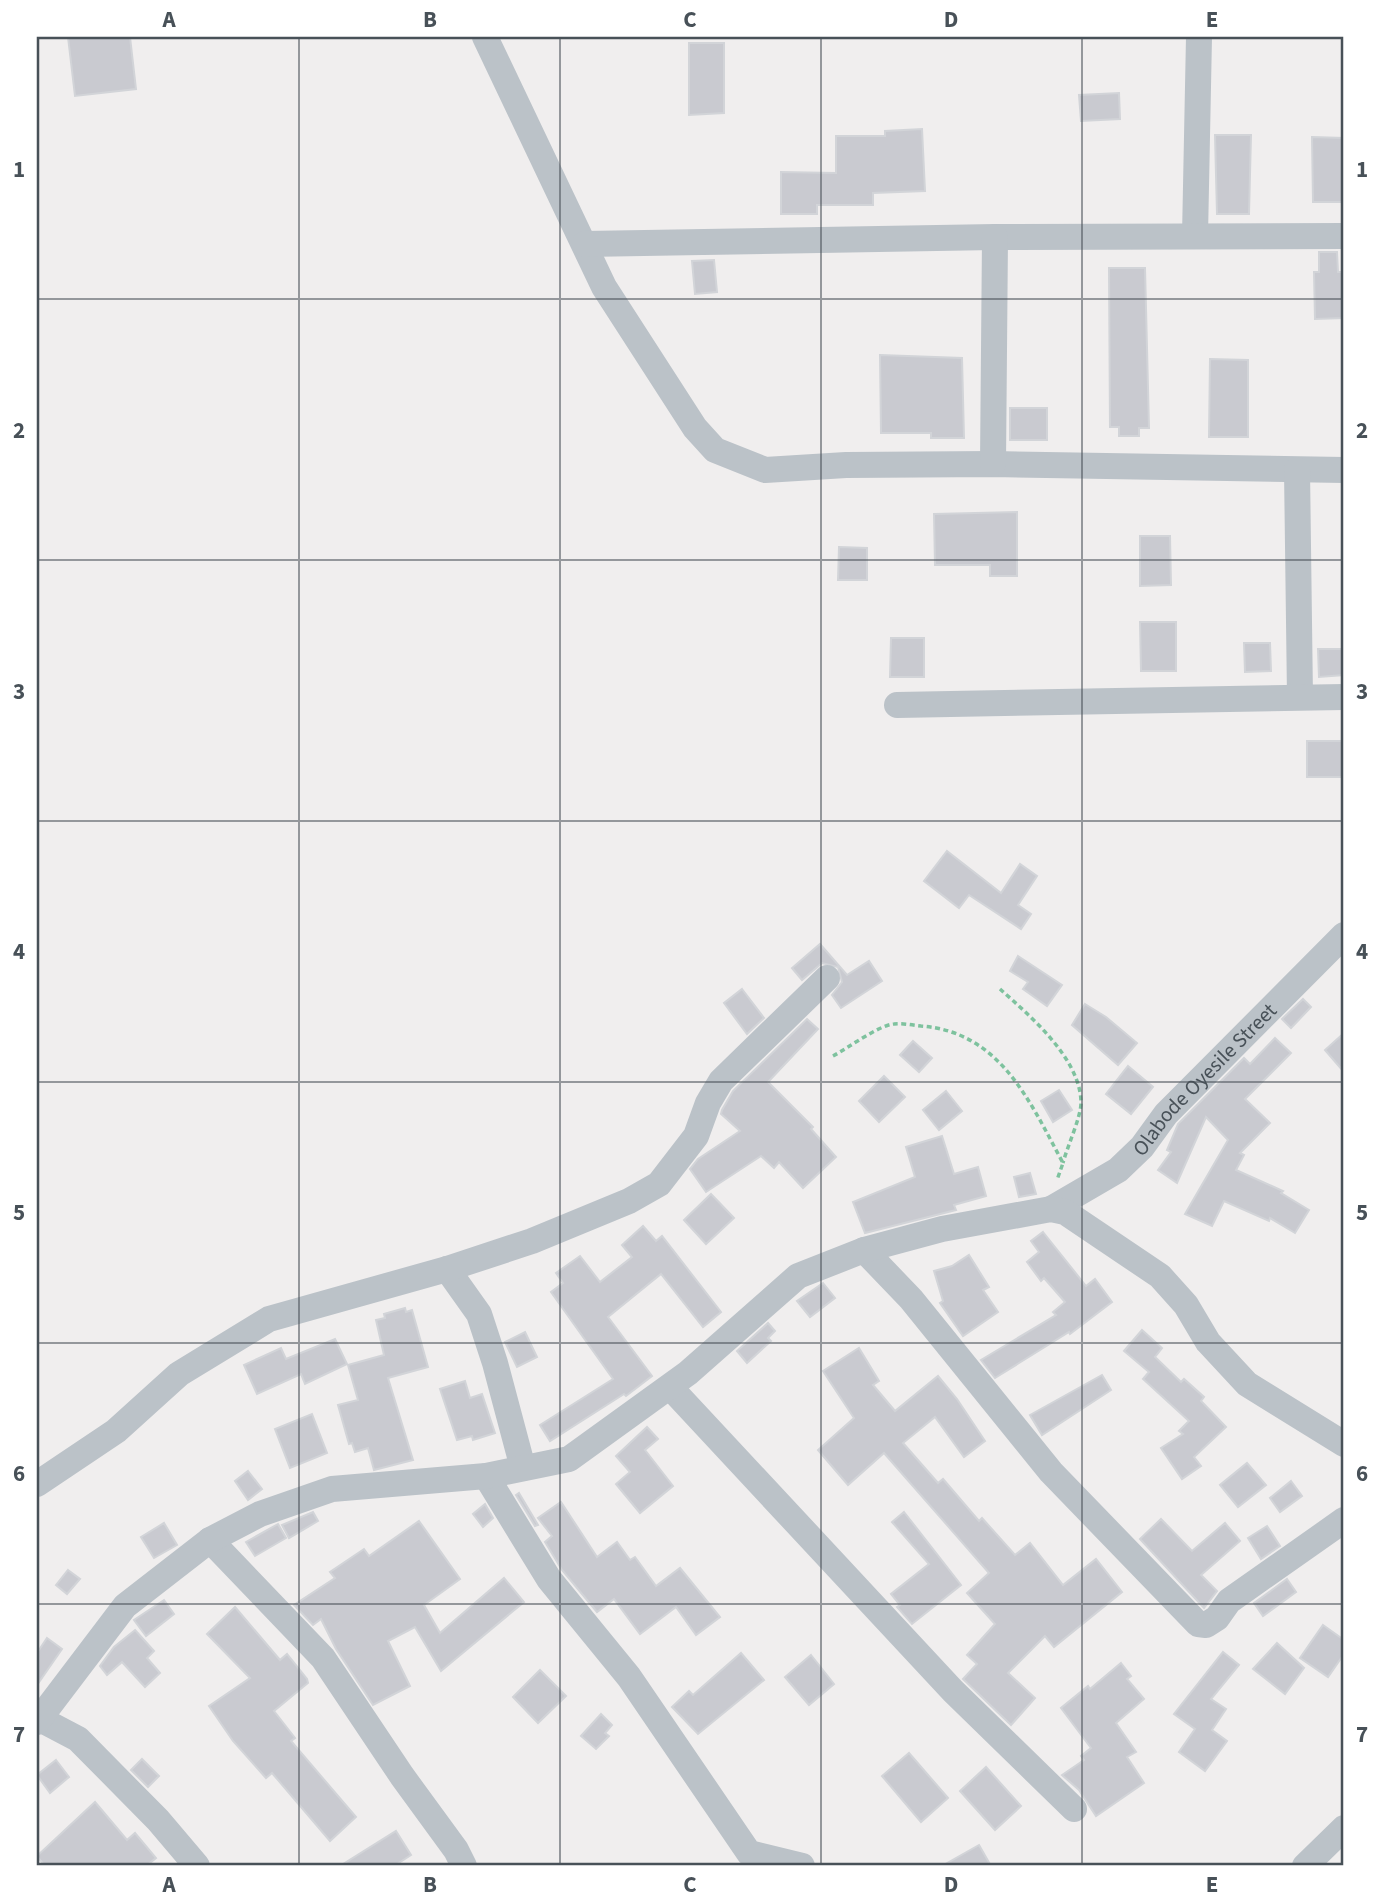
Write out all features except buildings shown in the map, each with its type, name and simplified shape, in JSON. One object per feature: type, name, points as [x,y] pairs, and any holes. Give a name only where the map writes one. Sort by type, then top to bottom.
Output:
[{"type":"street","points":[[485,37],[604,287],[695,428],[715,450],[765,470],[846,465],[993,464],[1344,470]]},
{"type":"street","points":[[1195,236],[1199,37]]},
{"type":"street","points":[[585,244],[995,237],[1344,236]]},
{"type":"street","points":[[993,464],[995,237]]},
{"type":"street","points":[[1297,470],[1300,698]]},
{"type":"street","points":[[897,705],[1344,697]]},
{"type":"street","name":"Olabode Oyesile Street","points":[[38,1721],[87,1652],[125,1606],[210,1540],[260,1514],[332,1489],[486,1476],[569,1459],[670,1387],[798,1276],[864,1250],[942,1229],[1051,1209],[1118,1170],[1142,1147],[1166,1114],[1344,935]]},
{"type":"street","points":[[37,1484],[116,1432],[178,1374],[269,1319],[447,1269],[531,1241],[629,1201],[659,1184],[696,1136],[708,1103],[721,1081],[827,978]]},
{"type":"street","points":[[1051,1209],[1065,1212],[1160,1276],[1186,1305],[1208,1342],[1247,1384],[1344,1444]]},
{"type":"street","points":[[864,1250],[911,1299],[1051,1472],[1198,1624],[1206,1625],[1217,1618],[1229,1601],[1344,1520]]},
{"type":"street","points":[[447,1269],[479,1314],[523,1468]]},
{"type":"street","points":[[670,1387],[953,1691],[1074,1809]]},
{"type":"street","points":[[486,1476],[549,1579],[629,1677],[749,1853],[802,1866]]},
{"type":"street","points":[[210,1540],[323,1658],[402,1776],[456,1850],[464,1866]]},
{"type":"street","points":[[38,1721],[78,1739],[158,1820],[197,1866]]},
{"type":"street","points":[[1305,1866],[1344,1828]]},
{"type":"path","points":[[1000,989],[1038,1024],[1069,1063],[1081,1101],[1056,1182]]},
{"type":"path","points":[[833,1056],[892,1023],[936,1027],[975,1040],[1005,1068],[1025,1095],[1063,1163]]}]
